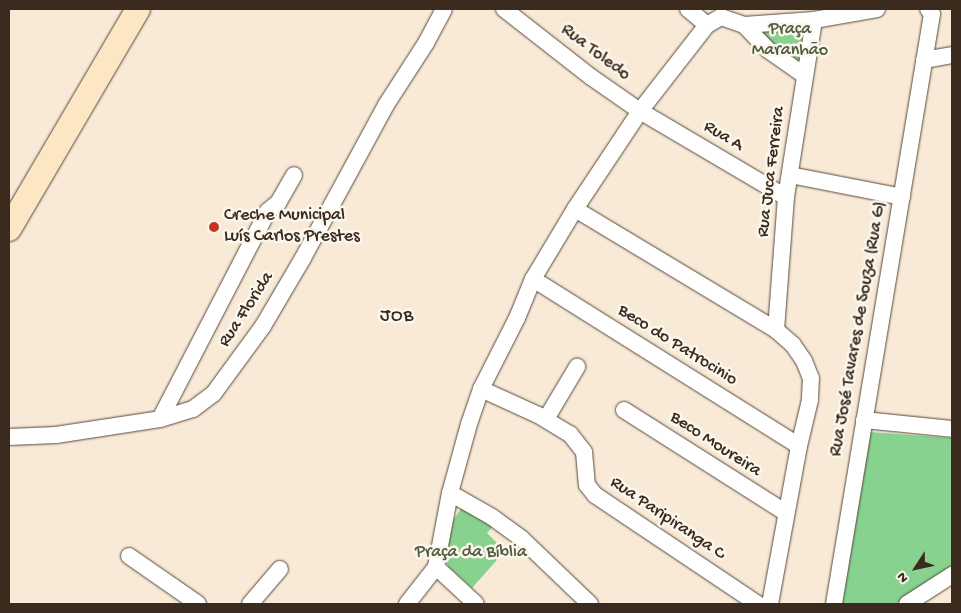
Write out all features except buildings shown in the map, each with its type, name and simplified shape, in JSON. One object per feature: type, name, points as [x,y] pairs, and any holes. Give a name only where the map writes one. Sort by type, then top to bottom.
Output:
[{"type":"street","points":[[9,229],[138,9]]},
{"type":"street","name":"Rua Florida","points":[[9,437],[56,435],[160,419],[193,409],[203,403],[225,380],[257,334],[334,205],[343,182],[386,104],[426,43],[444,9]]},
{"type":"street","name":"Rua Toledo","points":[[504,9],[591,77],[640,110]]},
{"type":"street","points":[[688,9],[707,26]]},
{"type":"street","points":[[407,604],[436,567],[450,493],[469,424],[481,389],[517,318],[534,279],[575,209],[640,110],[707,26],[721,17],[737,22],[814,20],[877,9]]},
{"type":"street","name":"Rua José Tavares de Souza (Rua G)","points":[[834,604],[932,14],[928,9]]},
{"type":"street","name":"Rua Juca Ferreira","points":[[776,330],[786,197],[814,20]]},
{"type":"street","points":[[737,22],[768,50],[804,75]]},
{"type":"street","points":[[924,60],[952,55]]},
{"type":"street","name":"Rua A","points":[[640,110],[786,197]]},
{"type":"street","points":[[160,419],[268,211],[278,203],[294,175]]},
{"type":"street","points":[[790,176],[902,198]]},
{"type":"street","points":[[575,209],[776,330],[793,345],[811,378],[810,400],[799,446],[770,604]]},
{"type":"street","name":"Beco do Patrocinio","points":[[534,279],[799,446]]},
{"type":"street","points":[[546,420],[577,367]]},
{"type":"street","name":"Rua Paripiranga C","points":[[481,389],[546,420],[570,434],[578,442],[586,459],[587,484],[595,495],[758,604]]},
{"type":"street","name":"Beco Moureira","points":[[624,410],[786,513]]},
{"type":"street","points":[[864,420],[952,429]]},
{"type":"street","points":[[450,493],[492,517],[522,540],[590,604]]},
{"type":"street","points":[[129,556],[198,604]]},
{"type":"street","points":[[436,567],[476,604]]},
{"type":"street","points":[[250,604],[280,569]]},
{"type":"street","points":[[907,604],[952,575]]},
{"type":"green space","name":"Praça Maranhão","points":[[814,20],[804,75],[744,25]]},
{"type":"green space","points":[[870,432],[952,438],[952,566],[896,604],[841,604]]},
{"type":"green space","name":"Praça da Bíblia","points":[[463,506],[496,523],[487,533],[505,551],[472,588],[448,566],[445,557],[454,519]]},
{"type":"place","name":"Creche Municipal Luís Carlos Prestes","points":[[214,227]]},
{"type":"district","name":"JOB","points":[[397,317]]}]
